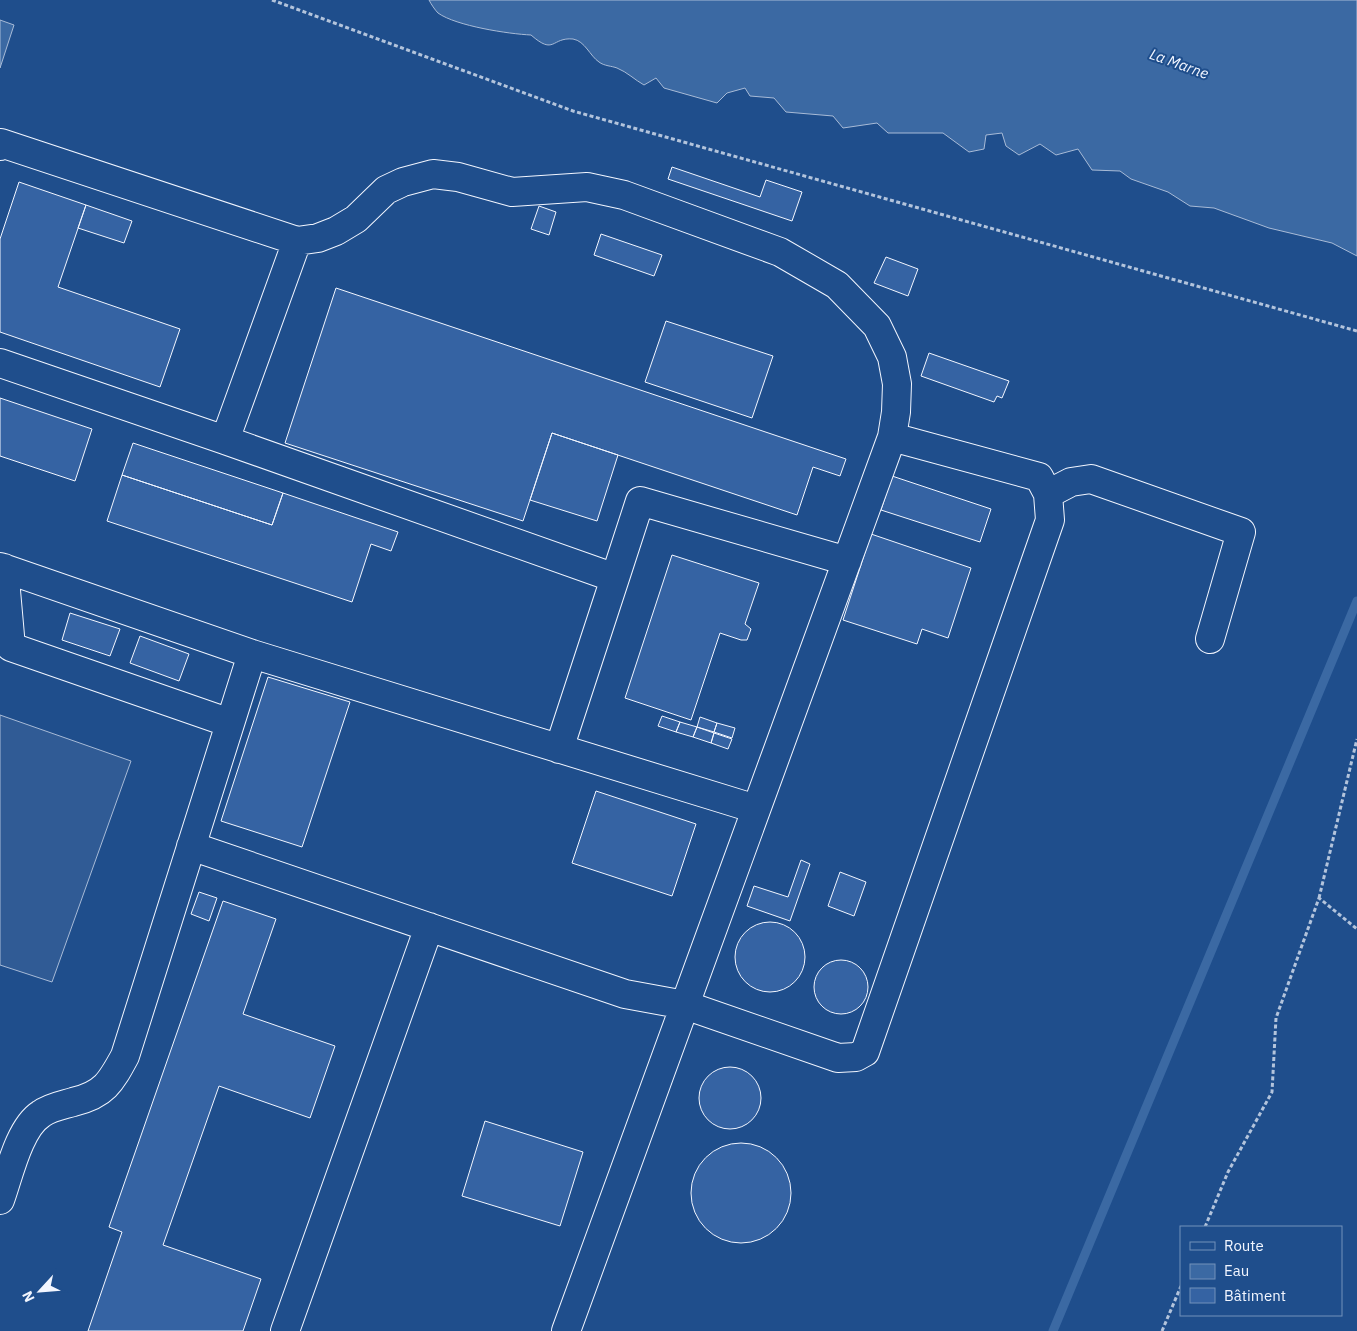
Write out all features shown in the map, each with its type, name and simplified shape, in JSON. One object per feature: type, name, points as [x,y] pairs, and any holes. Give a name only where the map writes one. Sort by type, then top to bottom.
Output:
[{"type":"lane","points":[[0,146],[1,143],[297,241],[318,238],[336,231],[356,219],[386,190],[403,182],[433,174],[458,177],[512,192],[587,188],[624,195],[780,252],[837,285],[877,326],[892,357],[897,384],[892,437],[566,1331]]},
{"type":"lane","points":[[225,440],[297,241]]},
{"type":"lane","points":[[0,363],[225,440],[615,578]]},
{"type":"lane","points":[[191,846],[624,994],[685,1005],[838,1058],[856,1057],[865,1052],[1050,520],[1048,494],[1039,477],[892,437]]},
{"type":"lane","points":[[1048,494],[1070,482],[1091,479],[1241,532],[1210,639]]},
{"type":"lane","points":[[559,748],[640,501],[846,561]]},
{"type":"lane","points":[[230,723],[12,647],[2,568],[252,654],[756,810]]},
{"type":"lane","points":[[0,1200],[27,1127],[40,1114],[58,1106],[99,1094],[116,1074],[125,1056],[252,654]]},
{"type":"lane","points":[[285,1331],[428,927]]},
{"type":"path","points":[[272,0],[573,111],[1357,332]]},
{"type":"path","points":[[1205,1226],[1228,1172],[1272,1092],[1276,1018],[1319,898],[1357,739]]},
{"type":"path","points":[[1319,898],[1357,929]]},
{"type":"path","points":[[1162,1331],[1180,1288]]},
{"type":"shaded area","points":[[0,715],[131,761],[52,982],[0,965]]},
{"type":"water","name":"La Marne","points":[[429,0],[1357,0],[1357,256],[1332,243],[1269,228],[1214,208],[1190,206],[1168,192],[1131,179],[1120,171],[1092,170],[1078,149],[1056,155],[1040,144],[1019,155],[1006,146],[1002,133],[986,135],[984,149],[969,152],[943,133],[888,133],[877,123],[843,128],[833,116],[786,112],[774,98],[750,96],[745,88],[727,93],[717,103],[664,88],[656,78],[644,85],[621,70],[599,62],[577,40],[566,39],[549,45],[531,35],[497,31],[457,22],[438,13]]},
{"type":"water","points":[[0,20],[14,25],[0,68]]},
{"type":"building","points":[[672,167],[760,197],[766,180],[802,192],[792,221],[668,179]]},
{"type":"building","points":[[19,182],[86,205],[58,287],[180,329],[160,387],[0,332],[0,239]]},
{"type":"building","points":[[86,205],[132,221],[124,243],[78,228]]},
{"type":"building","points":[[539,206],[556,212],[549,235],[531,229]]},
{"type":"building","points":[[601,234],[662,255],[654,276],[594,255]]},
{"type":"building","points":[[886,257],[918,269],[908,296],[874,283]]},
{"type":"building","points":[[336,288],[846,459],[840,476],[813,467],[797,515],[552,433],[523,521],[285,443]]},
{"type":"building","points":[[666,321],[773,356],[752,418],[645,382]]},
{"type":"building","points":[[929,353],[1009,381],[1002,398],[997,396],[994,402],[921,376]]},
{"type":"building","points":[[0,398],[92,429],[75,481],[0,456]]},
{"type":"building","points":[[552,433],[618,455],[597,521],[530,500]]},
{"type":"building","points":[[133,443],[283,493],[272,525],[122,475]]},
{"type":"building","points":[[122,475],[272,525],[283,493],[398,532],[391,551],[371,544],[352,602],[107,521]]},
{"type":"building","points":[[892,476],[991,509],[980,542],[881,510]]},
{"type":"building","points":[[871,534],[971,568],[948,638],[922,629],[917,644],[843,620]]},
{"type":"building","points":[[672,555],[759,583],[745,624],[751,629],[747,640],[741,640],[720,633],[691,720],[625,698]]},
{"type":"building","points":[[70,613],[120,629],[110,656],[62,640]]},
{"type":"building","points":[[140,636],[189,654],[179,681],[130,663]]},
{"type":"building","points":[[268,677],[350,702],[302,847],[221,821]]},
{"type":"building","points":[[662,716],[680,722],[676,732],[658,726]]},
{"type":"building","points":[[700,717],[717,723],[714,732],[697,727]]},
{"type":"building","points":[[680,722],[697,727],[693,737],[676,732]]},
{"type":"building","points":[[717,723],[735,728],[732,738],[714,732]]},
{"type":"building","points":[[697,727],[714,733],[711,743],[693,737]]},
{"type":"building","points":[[714,733],[732,739],[728,749],[711,743]]},
{"type":"building","points":[[596,791],[696,824],[672,896],[572,863]]},
{"type":"building","points":[[801,860],[810,864],[790,921],[747,906],[754,886],[788,897]]},
{"type":"building","points":[[840,872],[866,882],[854,916],[828,906]]},
{"type":"building","points":[[199,892],[217,898],[209,921],[191,914]]},
{"type":"building","points":[[223,901],[276,919],[243,1014],[335,1046],[310,1118],[219,1086],[163,1245],[261,1279],[243,1331],[88,1331],[122,1232],[109,1227]]},
{"type":"building","points":[[770,922],[783,925],[795,932],[802,944],[805,957],[802,970],[795,982],[783,989],[770,992],[757,989],[745,982],[738,970],[735,957],[738,944],[745,932],[757,925]]},
{"type":"building","points":[[841,960],[851,962],[860,968],[866,977],[868,987],[866,997],[860,1006],[851,1012],[841,1014],[831,1012],[822,1006],[816,997],[814,987],[816,977],[822,968],[831,962]]},
{"type":"building","points":[[730,1067],[742,1070],[752,1076],[758,1086],[761,1098],[758,1110],[752,1120],[742,1126],[730,1129],[718,1126],[708,1120],[702,1110],[699,1098],[702,1086],[708,1076],[718,1070]]},
{"type":"building","points":[[485,1121],[583,1152],[560,1226],[462,1196]]},
{"type":"building","points":[[741,1143],[760,1147],[776,1158],[787,1174],[791,1193],[787,1212],[776,1228],[760,1239],[741,1243],[722,1239],[706,1228],[695,1212],[691,1193],[695,1174],[706,1158],[722,1147]]},
{"type":"waterway","points":[[1053,1331],[1357,601]]}]
